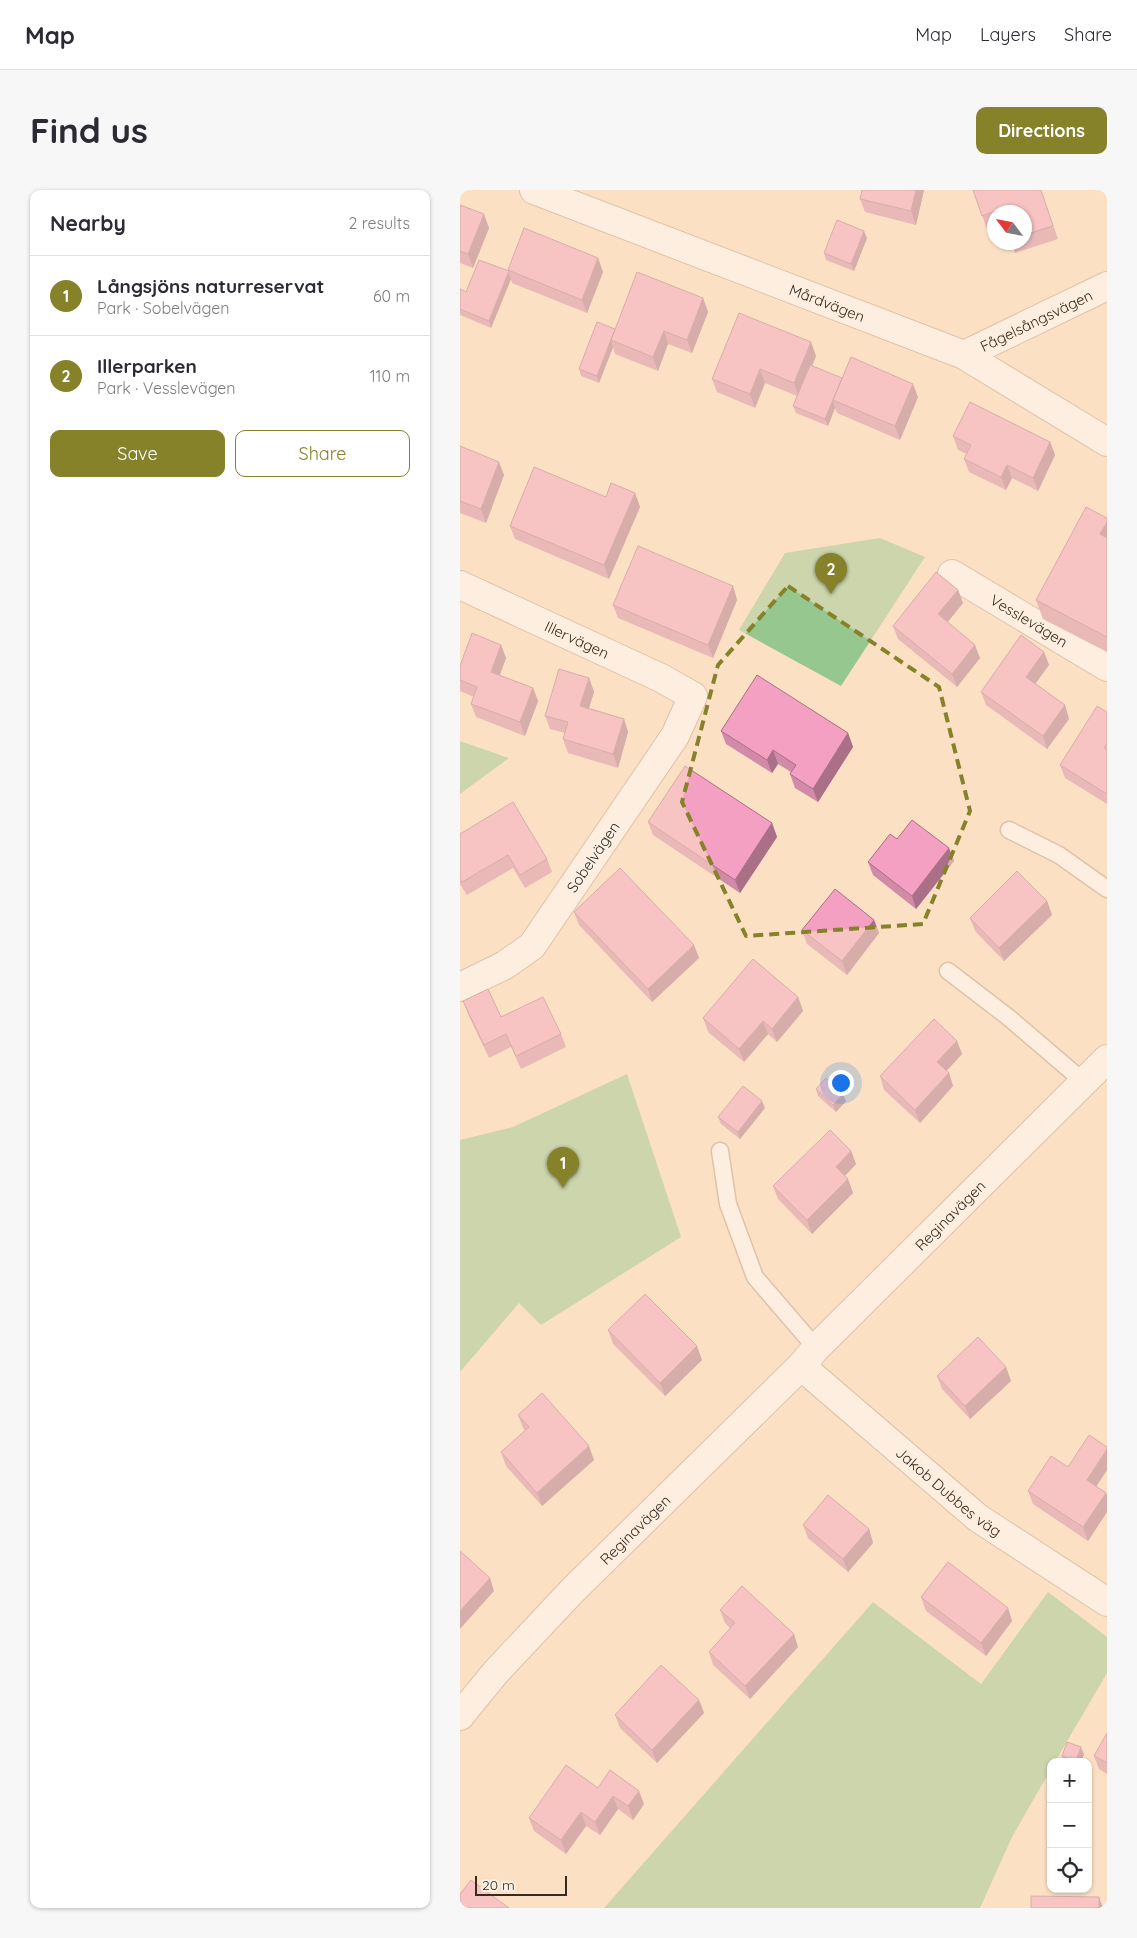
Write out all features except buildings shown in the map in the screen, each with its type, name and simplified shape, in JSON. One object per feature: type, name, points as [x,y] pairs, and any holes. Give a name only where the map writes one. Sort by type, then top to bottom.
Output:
[{"type":"street","name":"Mårdvägen","points":[[534,190],[964,355],[1107,442]]},
{"type":"street","name":"Fågelsångsvägen","points":[[964,355],[1107,286]]},
{"type":"street","name":"Vesslevägen","points":[[952,574],[1107,668]]},
{"type":"street","name":"Illervägen","points":[[460,585],[661,678],[694,696]]},
{"type":"street","name":"Sobelvägen","points":[[460,987],[505,965],[532,946],[675,736],[694,696]]},
{"type":"street","name":"Reginavägen","points":[[460,1716],[495,1673],[573,1590],[1107,1059]]},
{"type":"street","name":"Jakob Dubbes väg","points":[[809,1357],[978,1518],[1107,1602]]},
{"type":"lane","points":[[1009,830],[1059,855],[1107,889]]},
{"type":"lane","points":[[948,971],[1008,1017],[1084,1082]]},
{"type":"lane","points":[[720,1151],[728,1204],[756,1277],[809,1357]]},
{"type":"highlighted area","points":[[788,586],[939,687],[970,811],[923,924],[746,936],[682,802],[718,665]]},
{"type":"green space","points":[[880,538],[925,557],[841,686],[739,630],[785,553]]},
{"type":"green space","points":[[460,741],[509,758],[460,794]]},
{"type":"green space","points":[[627,1074],[681,1237],[541,1325],[519,1303],[460,1372],[460,1140],[513,1127]]},
{"type":"green space","points":[[1048,1592],[1107,1637],[1107,1673],[1057,1758],[1047,1758],[1047,1776],[1012,1837],[980,1908],[604,1908],[873,1602],[981,1684]]},
{"type":"place","name":"Illerparken","points":[[831,594]]},
{"type":"place","name":"Långsjöns naturreservat","points":[[563,1188]]}]
